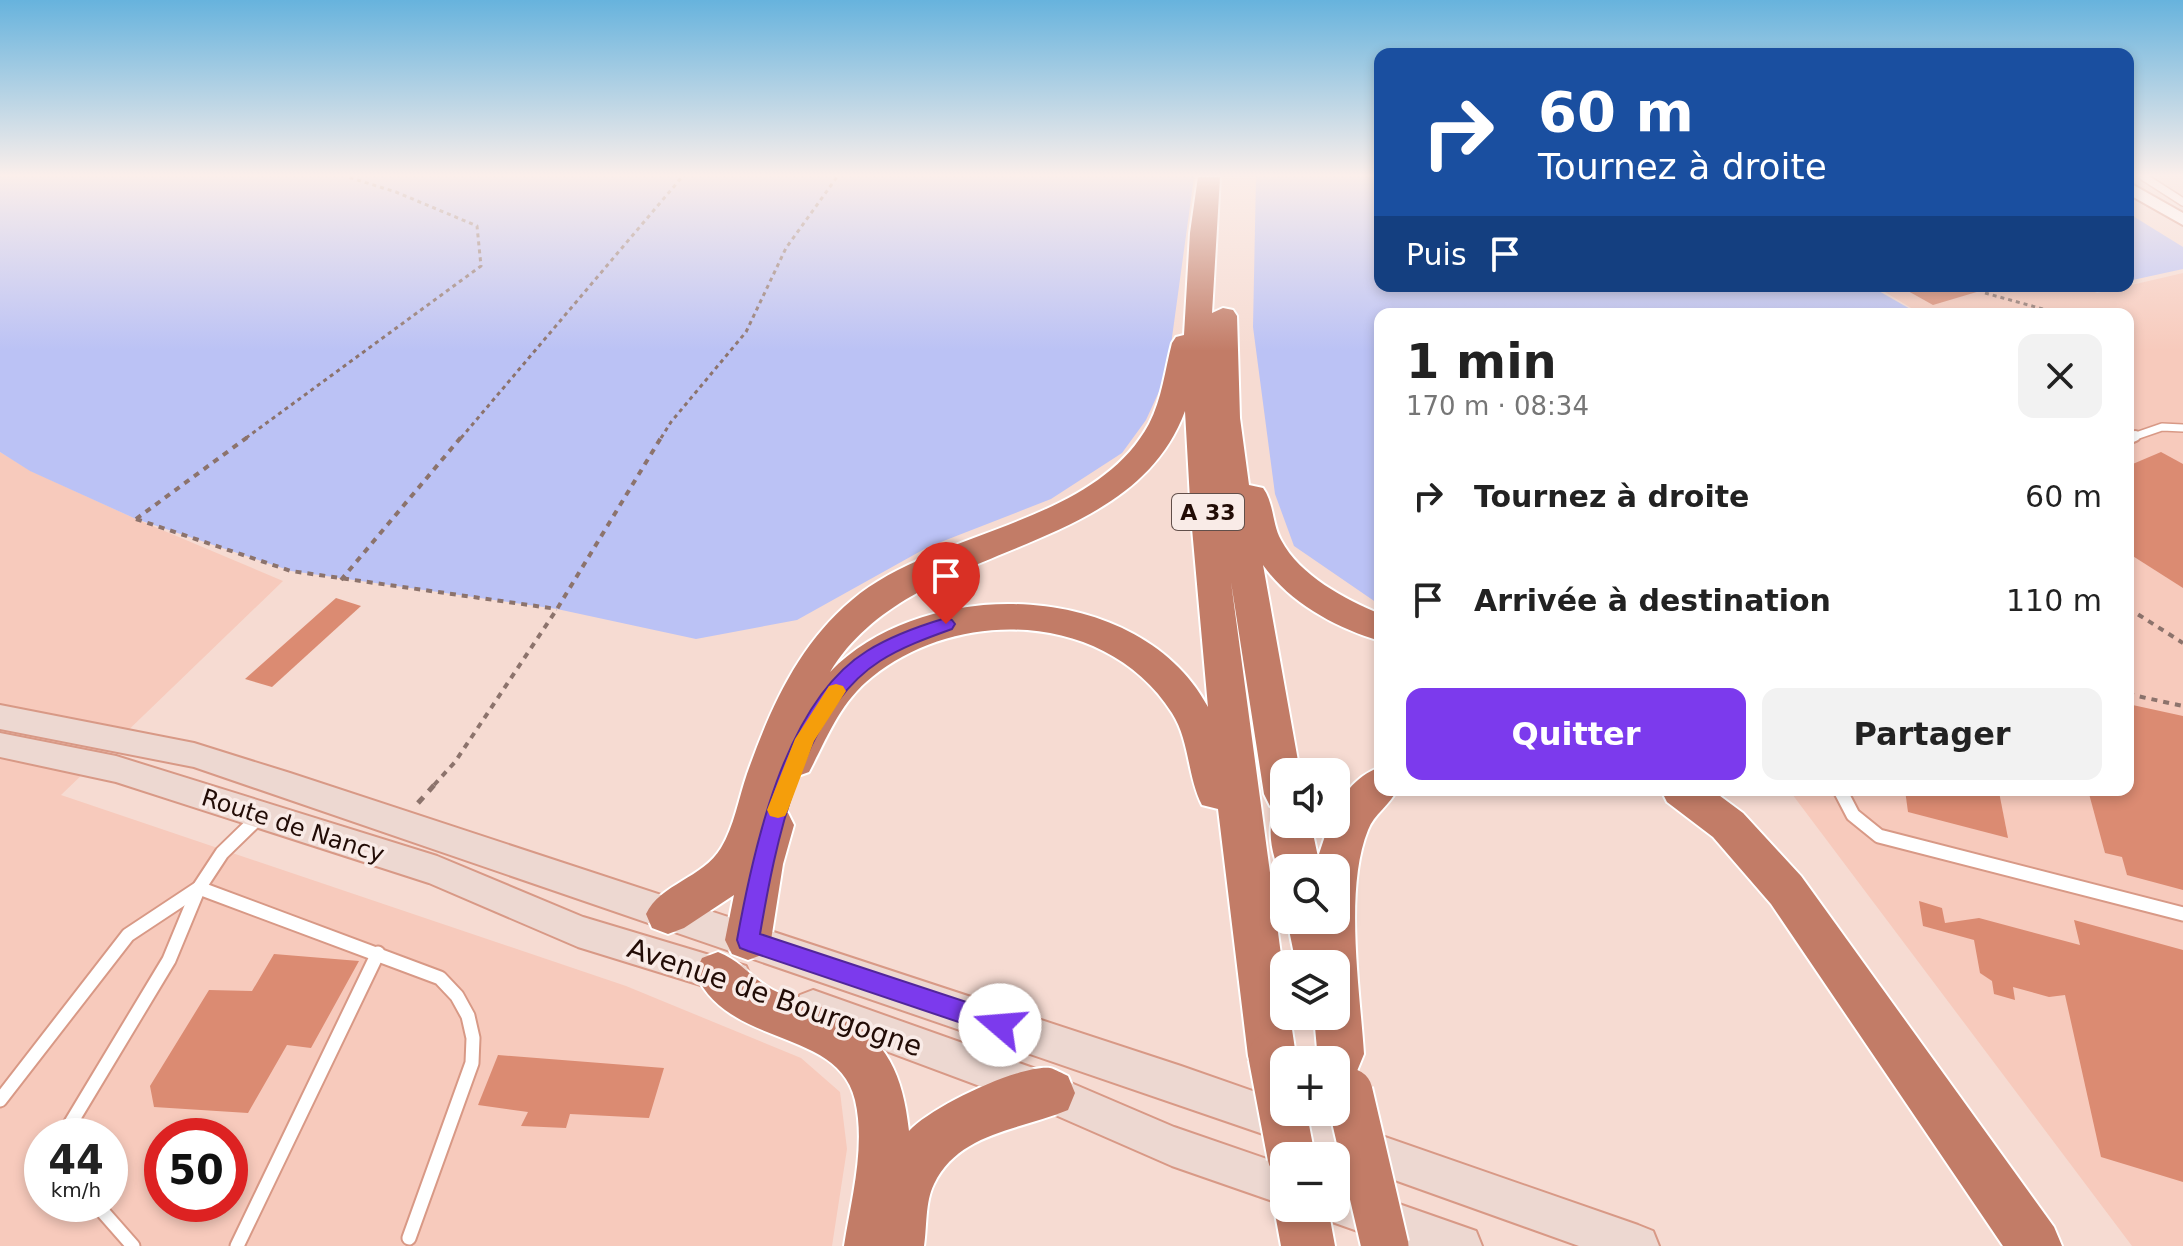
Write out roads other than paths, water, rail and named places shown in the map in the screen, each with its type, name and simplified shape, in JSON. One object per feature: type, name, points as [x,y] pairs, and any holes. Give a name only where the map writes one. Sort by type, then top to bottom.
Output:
[{"type":"highway","name":"A 33","points":[[1200,235],[1200,411],[1212,566],[1242,847],[1272,1056],[1288,1142]]},
{"type":"highway","name":"A 33","points":[[1226,235],[1223,301],[1225,418],[1242,548],[1278,758]]},
{"type":"highway","points":[[668,914],[721,882],[733,870],[794,705],[827,648],[861,612],[879,597],[914,578],[1086,502],[1139,460],[1161,431],[1169,413],[1199,300]]},
{"type":"highway","points":[[1225,383],[1255,508],[1269,549],[1299,581],[1322,598],[1374,625]]},
{"type":"highway","points":[[871,1246],[885,1126],[877,1088],[859,1055],[835,1036],[753,1004],[733,956],[796,757],[814,721],[847,678],[872,657],[912,636],[965,620],[1025,617],[1064,623],[1101,635],[1144,659],[1173,686],[1200,727],[1212,767],[1217,802],[1242,847]]},
{"type":"highway","points":[[1340,1046],[1336,927],[1339,868],[1347,832],[1357,810],[1374,791]]},
{"type":"highway","points":[[1689,796],[1728,825],[1786,890],[2035,1246]]},
{"type":"highway","points":[[1728,796],[1804,885],[2060,1246]]},
{"type":"highway","points":[[897,1246],[906,1187],[912,1171],[932,1144],[962,1121],[982,1111],[999,1104],[1050,1093]]},
{"type":"highway","points":[[1350,1097],[1385,1246]]},
{"type":"highway","points":[[1304,1222],[1308,1246]]},
{"type":"main road","name":"Route de Nancy","points":[[0,717],[194,755],[513,862]]},
{"type":"main road","name":"Route de Nancy","points":[[0,745],[116,769],[437,871],[578,931]]},
{"type":"main road","name":"Avenue de Bourgogne","points":[[513,862],[668,914],[733,956],[1172,1146],[1270,1180]]},
{"type":"main road","name":"Avenue de Bourgogne","points":[[578,931],[733,956],[1181,1085],[1638,1246]]},
{"type":"main road","points":[[1350,1208],[1461,1246]]},
{"type":"lane","points":[[2134,437],[2162,427],[2183,428]]},
{"type":"lane","points":[[1843,796],[1853,815],[1879,836],[2183,914]]},
{"type":"lane","points":[[74,1118],[169,960],[199,888],[222,853],[260,816]]},
{"type":"lane","points":[[199,888],[378,953],[440,978],[455,991],[472,1024],[472,1063],[409,1238]]},
{"type":"lane","points":[[0,1100],[128,935],[199,888]]},
{"type":"lane","points":[[237,1246],[378,953]]},
{"type":"lane","points":[[112,1222],[133,1246]]}]
